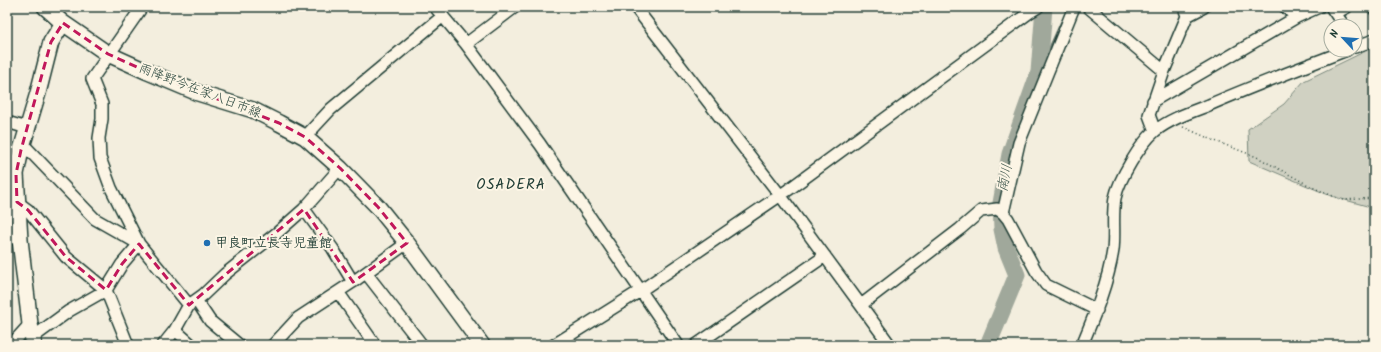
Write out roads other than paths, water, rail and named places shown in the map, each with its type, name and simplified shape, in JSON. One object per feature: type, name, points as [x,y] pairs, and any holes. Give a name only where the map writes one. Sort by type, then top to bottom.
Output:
[{"type":"main road","name":"雨降野今在家八日市線","points":[[45,7],[63,23],[108,54],[198,93],[253,110],[304,137],[340,168],[378,207],[482,345]]},
{"type":"main road","points":[[32,336],[13,238],[17,202],[16,174],[51,42],[63,23]]},
{"type":"street","points":[[142,7],[92,79],[102,104],[102,119],[99,138],[100,158],[111,188],[139,244],[192,303],[210,321],[239,345]]},
{"type":"street","points":[[435,7],[466,44],[540,144],[678,345]]},
{"type":"street","points":[[466,44],[515,7]]},
{"type":"street","points":[[635,7],[780,195],[890,345]]},
{"type":"street","points":[[1003,213],[1019,143],[1074,7]]},
{"type":"street","points":[[1088,7],[1164,71]]},
{"type":"street","points":[[1155,131],[1148,115],[1186,12],[1204,7]]},
{"type":"street","points":[[1286,7],[1297,16]]},
{"type":"street","points":[[1153,102],[1297,16],[1319,7]]},
{"type":"street","points":[[1333,10],[1347,7]]},
{"type":"street","points":[[554,345],[640,290],[780,195],[1033,9]]},
{"type":"street","points":[[304,137],[331,109],[444,16]]},
{"type":"street","points":[[1363,43],[1374,40]]},
{"type":"street","points":[[1082,345],[1097,310],[1107,278],[1113,249],[1115,199],[1132,159],[1142,143],[1155,131],[1170,121],[1326,58]]},
{"type":"street","points":[[7,122],[27,128]]},
{"type":"street","points":[[23,144],[95,219],[139,244]]},
{"type":"street","points":[[163,345],[175,330],[192,303],[304,209],[340,168]]},
{"type":"street","points":[[17,202],[28,210],[66,257],[106,290],[128,345]]},
{"type":"street","points":[[304,209],[333,249],[353,282]]},
{"type":"street","points":[[861,304],[960,229],[981,211],[997,209],[1008,219],[1036,271],[1046,285],[1097,310]]},
{"type":"street","points":[[273,345],[298,318],[366,273],[406,243]]},
{"type":"street","points":[[11,345],[32,336],[69,311],[106,290],[122,264],[139,244]]},
{"type":"street","points":[[696,345],[825,256]]},
{"type":"street","points":[[366,273],[422,345]]},
{"type":"street","points":[[338,292],[375,345]]},
{"type":"street","points":[[175,330],[192,345]]},
{"type":"waterway","name":"南川","points":[[988,345],[1017,275],[1006,248],[1002,229],[1001,203],[1010,154],[1039,72],[1044,7]]},
{"type":"waterway","points":[[1039,72],[1062,21]]},
{"type":"place","name":"甲良町立長寺児童館","points":[[207,243]]},
{"type":"district","name":"OSADERA","points":[[511,185]]}]
